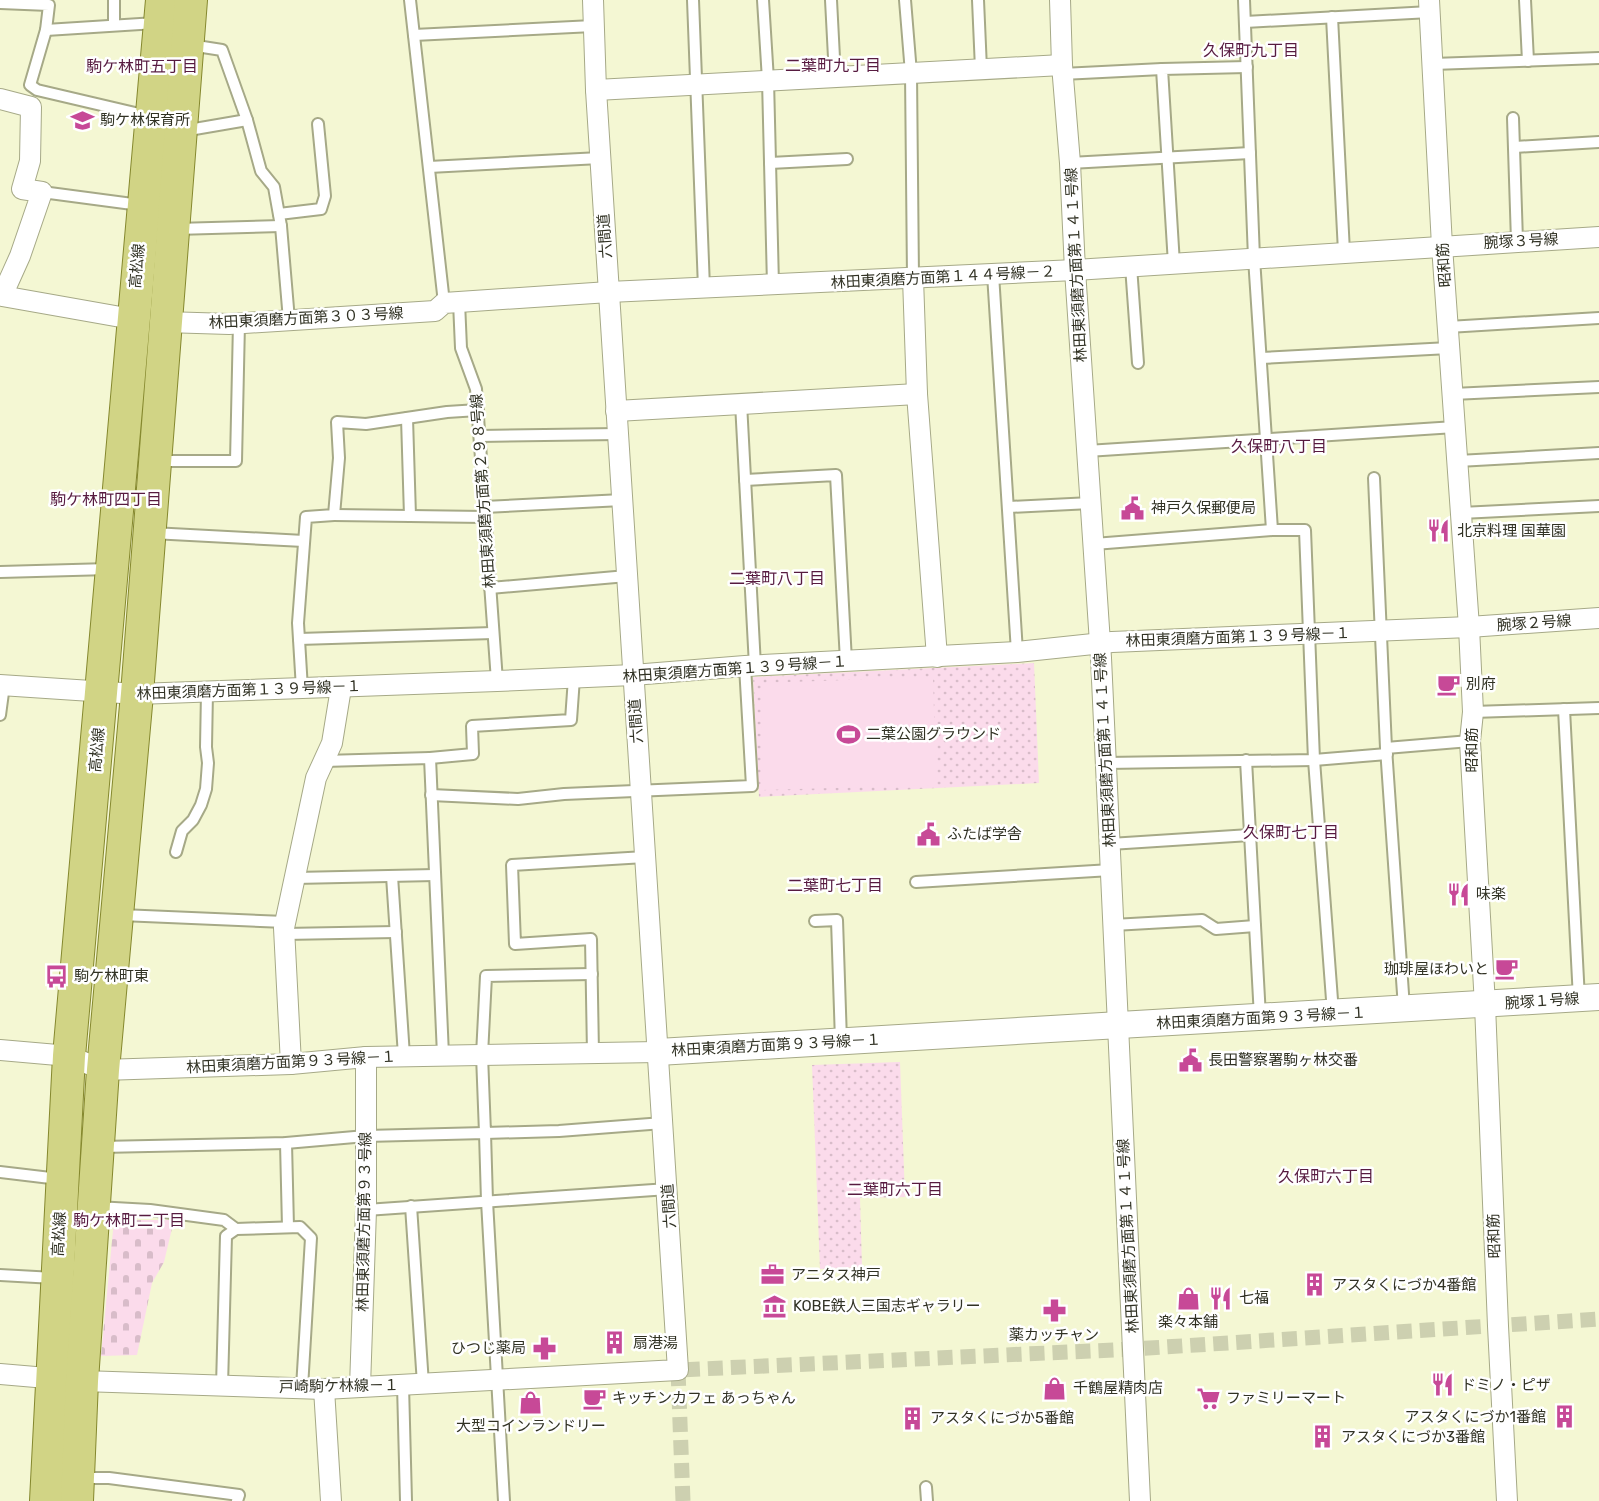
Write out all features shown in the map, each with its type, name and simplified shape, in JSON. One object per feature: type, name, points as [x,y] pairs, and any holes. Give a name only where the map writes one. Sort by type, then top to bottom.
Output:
[{"type":"main road","points":[[78,1489],[82,1381],[103,1070],[137,694],[191,0]]},
{"type":"main road","name":"高松線","points":[[46,1501],[69,1056],[102,692],[132,319],[161,11]]},
{"type":"street","name":"六間道","points":[[593,0],[600,158],[678,1370]]},
{"type":"street","name":"林田東須磨方面第１４１号線","points":[[1060,0],[1062,69],[1100,643],[1140,1501]]},
{"type":"street","name":"昭和筋","points":[[1430,6],[1442,246],[1469,627],[1473,712],[1470,741],[1485,1005],[1507,1501]]},
{"type":"street","points":[[596,90],[981,69],[1062,69]]},
{"type":"street","points":[[0,99],[34,99],[30,161],[22,189],[42,192],[20,256],[1,293],[132,319]]},
{"type":"street","name":"腕塚３号線","points":[[1442,246],[1599,237]]},
{"type":"street","name":"林田東須磨方面第１４４号線－２","points":[[452,303],[609,292],[1075,270],[1442,246]]},
{"type":"street","points":[[913,278],[917,394],[937,657]]},
{"type":"street","name":"林田東須磨方面第３０３号線","points":[[165,322],[239,323],[435,311],[452,303]]},
{"type":"street","points":[[616,411],[917,394]]},
{"type":"street","name":"腕塚２号線","points":[[1469,627],[1599,618]]},
{"type":"street","name":"林田東須磨方面第１３９号線－１","points":[[2,685],[137,694],[341,688],[633,675],[750,666],[937,657],[1017,652],[1100,643],[1469,627]]},
{"type":"street","points":[[291,1064],[285,928],[316,778],[332,742],[341,688]]},
{"type":"street","name":"腕塚１号線","points":[[1485,1005],[1589,998]]},
{"type":"street","name":"林田東須磨方面第９３号線－１","points":[[0,1050],[69,1056],[103,1070],[291,1064],[366,1057],[658,1052],[1485,1005]]},
{"type":"street","name":"林田東須磨方面第９３号線","points":[[360,1387],[366,1210],[366,1057]]},
{"type":"street","name":"戸崎駒ケ林線－１","points":[[0,1374],[82,1381],[324,1389],[678,1370]]},
{"type":"street","points":[[324,1389],[331,1501]]},
{"type":"lane","points":[[114,0],[114,24]]},
{"type":"lane","name":"林田東須磨方面第２９８号線","points":[[410,0],[429,167],[452,303],[461,348],[476,389],[497,681]]},
{"type":"lane","points":[[693,0],[704,288]]},
{"type":"lane","points":[[763,0],[768,80],[773,285]]},
{"type":"lane","points":[[831,0],[835,77]]},
{"type":"lane","points":[[905,0],[911,73],[913,278]]},
{"type":"lane","points":[[978,0],[981,69]]},
{"type":"lane","points":[[1244,0],[1254,258],[1272,530]]},
{"type":"lane","points":[[1525,0],[1528,61]]},
{"type":"lane","points":[[0,3],[49,5],[46,30],[30,85],[34,99],[151,117]]},
{"type":"lane","points":[[1245,22],[1332,17],[1430,6]]},
{"type":"lane","points":[[46,30],[114,24],[161,11]]},
{"type":"lane","points":[[1332,17],[1344,252]]},
{"type":"lane","points":[[414,35],[593,26]]},
{"type":"lane","points":[[186,45],[222,50],[247,120],[261,171],[274,188],[279,214],[289,320]]},
{"type":"lane","points":[[1433,64],[1599,58]]},
{"type":"lane","points":[[1062,69],[1247,67]]},
{"type":"lane","points":[[1162,69],[1174,264]]},
{"type":"lane","points":[[1513,118],[1517,241]]},
{"type":"lane","points":[[180,132],[247,120]]},
{"type":"lane","points":[[279,214],[321,209],[326,196],[318,124]]},
{"type":"lane","points":[[1515,147],[1599,142]]},
{"type":"lane","points":[[1070,163],[1250,153]]},
{"type":"lane","points":[[429,167],[600,158]]},
{"type":"lane","points":[[770,163],[847,159]]},
{"type":"lane","points":[[42,192],[143,206]]},
{"type":"lane","points":[[172,229],[280,226]]},
{"type":"lane","points":[[1131,266],[1138,363]]},
{"type":"lane","points":[[993,274],[1017,652]]},
{"type":"lane","points":[[1448,327],[1599,318]]},
{"type":"lane","points":[[155,461],[236,461],[239,323]]},
{"type":"lane","points":[[1261,358],[1449,348]]},
{"type":"lane","points":[[1453,394],[1599,387]]},
{"type":"lane","points":[[431,795],[518,799],[564,794],[752,786],[741,403]]},
{"type":"lane","points":[[334,515],[339,458],[337,422],[366,424],[447,412],[478,410]]},
{"type":"lane","points":[[407,418],[410,516]]},
{"type":"lane","points":[[1087,451],[1455,427]]},
{"type":"lane","points":[[480,436],[618,434]]},
{"type":"lane","points":[[1458,461],[1599,453]]},
{"type":"lane","points":[[745,480],[836,475],[846,662]]},
{"type":"lane","points":[[1374,478],[1380,631],[1404,1009]]},
{"type":"lane","points":[[302,689],[298,623],[306,517],[410,516],[622,500]]},
{"type":"lane","points":[[1009,507],[1091,503]]},
{"type":"lane","points":[[1461,513],[1599,506]]},
{"type":"lane","points":[[1094,544],[1272,530],[1305,530],[1311,634],[1314,760],[1333,1014]]},
{"type":"lane","points":[[149,532],[304,542]]},
{"type":"lane","points":[[0,572],[112,569]]},
{"type":"lane","points":[[490,588],[627,576]]},
{"type":"lane","points":[[299,639],[494,633]]},
{"type":"lane","points":[[324,761],[429,758],[473,754],[472,726],[571,720],[573,678]]},
{"type":"lane","points":[[0,715],[2,685]]},
{"type":"lane","points":[[176,852],[182,831],[193,820],[201,806],[206,789],[207,692]]},
{"type":"lane","points":[[1473,712],[1599,708]]},
{"type":"lane","points":[[1564,709],[1589,998]]},
{"type":"lane","points":[[1106,763],[1314,760],[1470,741]]},
{"type":"lane","points":[[429,758],[443,1055]]},
{"type":"lane","points":[[1246,760],[1260,1018]]},
{"type":"lane","points":[[1110,843],[1250,835]]},
{"type":"lane","points":[[593,1053],[591,939],[515,944],[512,865],[645,857]]},
{"type":"lane","points":[[916,882],[1111,870]]},
{"type":"lane","points":[[295,878],[435,875]]},
{"type":"lane","points":[[392,876],[404,1056]]},
{"type":"lane","points":[[118,915],[285,928],[396,932]]},
{"type":"lane","points":[[815,921],[837,920],[841,1041]]},
{"type":"lane","points":[[1113,925],[1202,920],[1216,929],[1255,926]]},
{"type":"lane","points":[[504,1501],[487,1201],[482,1055],[486,976],[592,974]]},
{"type":"lane","points":[[99,1147],[286,1143],[366,1136],[560,1131],[663,1123]]},
{"type":"lane","points":[[286,1143],[288,1227]]},
{"type":"lane","points":[[0,1172],[62,1179]]},
{"type":"lane","points":[[366,1210],[668,1189]]},
{"type":"lane","points":[[411,1206],[423,1384]]},
{"type":"lane","points":[[95,1207],[150,1210],[224,1220],[236,1228],[300,1227],[311,1238],[302,1388]]},
{"type":"lane","points":[[222,1386],[226,1236],[236,1228]]},
{"type":"lane","points":[[0,1275],[57,1278]]},
{"type":"lane","points":[[403,1385],[406,1501]]},
{"type":"lane","points":[[78,1489],[110,1478],[239,1495],[237,1501]]},
{"type":"lane","points":[[926,1487],[927,1501]]},
{"type":"green space","points":[[1034,663],[1039,783],[759,797],[753,677]]},
{"type":"green space","name":"二葉公園グラウンド","points":[[933,677],[936,785],[763,790],[761,683]]},
{"type":"green space","points":[[900,1062],[905,1197],[860,1198],[862,1267],[820,1269],[812,1065]]},
{"type":"green space","points":[[114,1220],[174,1220],[164,1262],[152,1283],[137,1355],[101,1356]]},
{"type":"tunnel","points":[[683,1501],[678,1370],[1134,1349],[1599,1319]]},
{"type":"place","name":"駒ケ林保育所","points":[[82,120]]},
{"type":"place","name":"神戸久保郵便局","points":[[1133,508]]},
{"type":"place","name":"北京料理 国華園","points":[[1439,531]]},
{"type":"place","name":"別府","points":[[1448,684]]},
{"type":"place","name":"二葉公園グラウンド","points":[[848,734]]},
{"type":"place","name":"ふたば学舎","points":[[929,834]]},
{"type":"place","name":"味楽","points":[[1458,894]]},
{"type":"place","name":"珈琲屋ほわいと","points":[[1507,969]]},
{"type":"place","name":"駒ケ林町東","points":[[56,976]]},
{"type":"place","name":"長田警察署駒ヶ林交番","points":[[1190,1060]]},
{"type":"place","name":"アニタス神戸","points":[[773,1275]]},
{"type":"place","name":"アスタくにづか4番館","points":[[1314,1285]]},
{"type":"place","name":"楽々本舗","points":[[1188,1298]]},
{"type":"place","name":"七福","points":[[1221,1298]]},
{"type":"place","name":"KOBE鉄人三国志ギャラリー","points":[[775,1306]]},
{"type":"place","name":"薬カッチャン","points":[[1054,1311]]},
{"type":"place","name":"扇港湯","points":[[615,1343]]},
{"type":"place","name":"ひつじ薬局","points":[[544,1348]]},
{"type":"place","name":"ドミノ・ピザ","points":[[1443,1385]]},
{"type":"place","name":"千鶴屋精肉店","points":[[1055,1388]]},
{"type":"place","name":"キッチンカフェ あっちゃん","points":[[594,1398]]},
{"type":"place","name":"ファミリーマート","points":[[1208,1398]]},
{"type":"place","name":"大型コインランドリー","points":[[531,1402]]},
{"type":"place","name":"アスタくにづか1番館","points":[[1564,1417]]},
{"type":"place","name":"アスタくにづか5番館","points":[[912,1418]]},
{"type":"place","name":"アスタくにづか3番館","points":[[1323,1437]]},
{"type":"district","name":"久保町九丁目","points":[[1251,50]]},
{"type":"district","name":"二葉町九丁目","points":[[833,65]]},
{"type":"district","name":"駒ケ林町五丁目","points":[[142,66]]},
{"type":"district","name":"久保町八丁目","points":[[1279,446]]},
{"type":"district","name":"駒ケ林町四丁目","points":[[106,499]]},
{"type":"district","name":"二葉町八丁目","points":[[777,578]]},
{"type":"district","name":"久保町七丁目","points":[[1291,832]]},
{"type":"district","name":"二葉町七丁目","points":[[835,885]]},
{"type":"district","name":"久保町六丁目","points":[[1326,1176]]},
{"type":"district","name":"二葉町六丁目","points":[[895,1189]]},
{"type":"district","name":"駒ケ林町二丁目","points":[[129,1220]]}]
